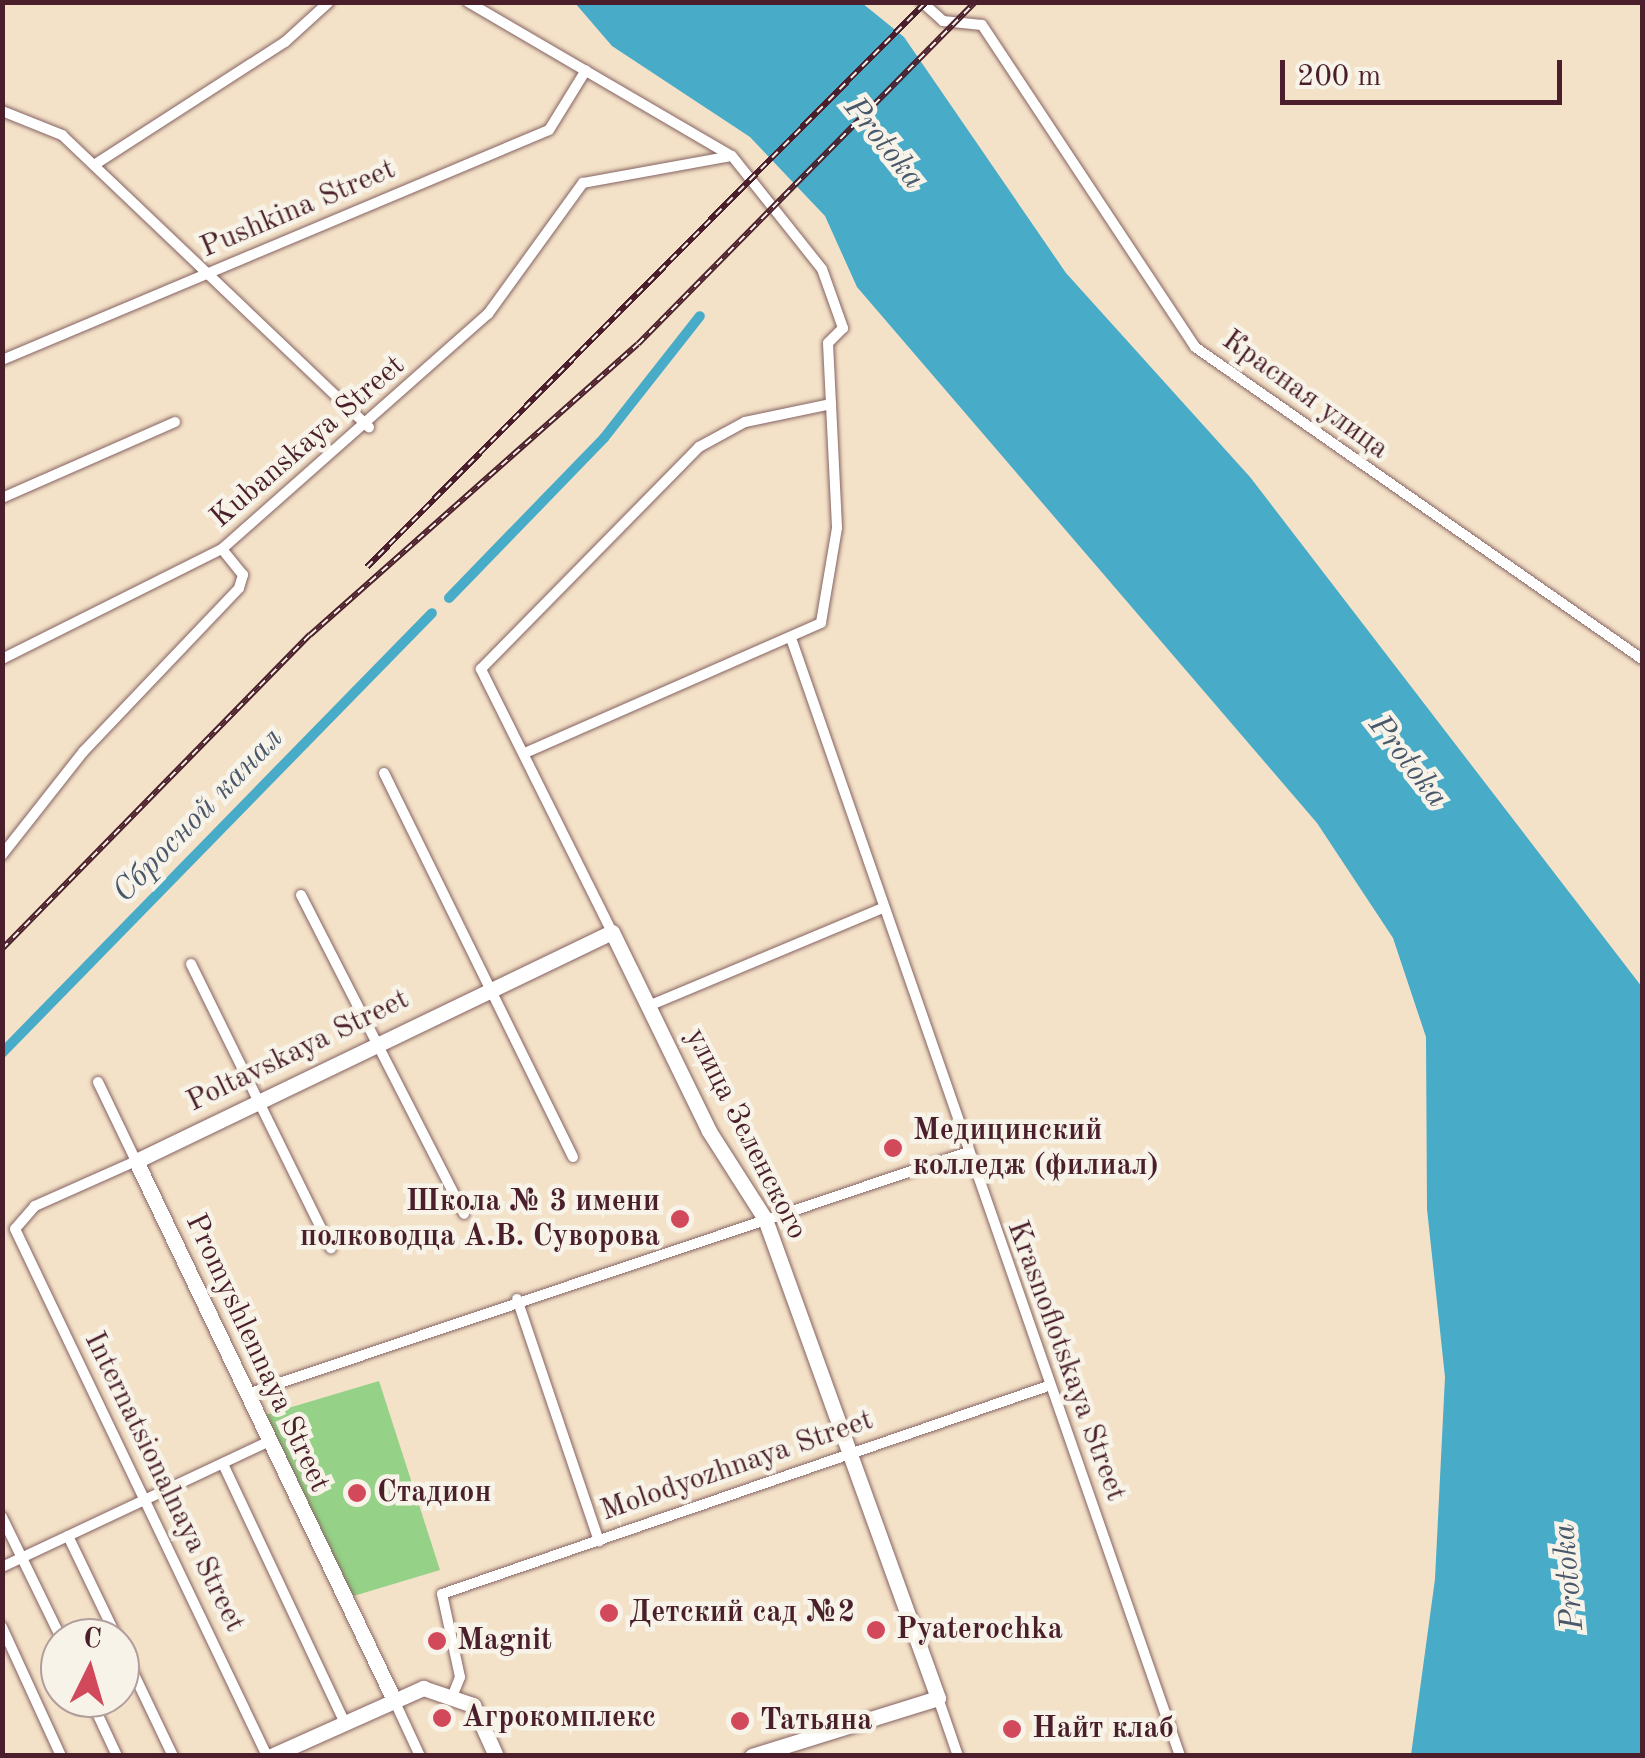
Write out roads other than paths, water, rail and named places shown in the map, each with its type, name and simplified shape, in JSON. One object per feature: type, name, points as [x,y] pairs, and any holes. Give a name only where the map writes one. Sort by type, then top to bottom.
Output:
[{"type":"street","points":[[94,165],[285,42],[329,2]]},
{"type":"street","points":[[468,2],[732,156],[822,269],[843,328],[828,343],[837,528],[821,623],[792,641],[525,753]]},
{"type":"street","name":"Красная улица","points":[[922,2],[943,21],[982,25],[1027,85],[1195,347],[1638,648],[1642,659]]},
{"type":"street","name":"Pushkina Street","points":[[2,360],[549,130],[586,70]]},
{"type":"street","points":[[2,111],[62,136],[211,273],[369,427]]},
{"type":"street","name":"Kubanskaya Street","points":[[2,659],[222,550],[369,427],[488,314],[583,183],[732,156]]},
{"type":"street","name":"улица Зеленского","points":[[832,404],[745,422],[698,447],[481,669],[651,1005],[709,1131],[764,1219],[958,1756]]},
{"type":"street","points":[[2,498],[175,422]]},
{"type":"street","points":[[2,855],[83,752],[239,588],[243,575],[222,550]]},
{"type":"street","name":"Krasnoflotskaya Street","points":[[792,641],[965,1153],[1180,1756]]},
{"type":"street","points":[[384,773],[574,1157]]},
{"type":"street","points":[[302,895],[464,1214]]},
{"type":"street","points":[[651,1005],[882,908]]},
{"type":"street","name":"Poltavskaya Street","points":[[15,1229],[35,1206],[612,932]]},
{"type":"street","points":[[191,964],[331,1248]]},
{"type":"street","name":"Promyshlennaya Street","points":[[98,1082],[420,1756]]},
{"type":"street","points":[[247,1394],[517,1298],[965,1153]]},
{"type":"street","name":"Internatsionalnaya Street","points":[[15,1229],[269,1756]]},
{"type":"street","points":[[517,1298],[600,1541]]},
{"type":"street","name":"Molodyozhnaya Street","points":[[454,1692],[460,1677],[442,1594],[1048,1386]]},
{"type":"street","points":[[2,1568],[268,1442]]},
{"type":"street","points":[[223,1464],[344,1721]]},
{"type":"street","points":[[2,1516],[51,1618]]},
{"type":"street","points":[[68,1536],[107,1618]]},
{"type":"street","points":[[2,1628],[61,1756]]},
{"type":"street","points":[[140,1687],[173,1756]]},
{"type":"street","points":[[269,1756],[423,1688],[454,1692],[482,1715],[496,1756]]},
{"type":"street","points":[[752,1756],[938,1698]]},
{"type":"street","points":[[100,1718],[118,1756]]},
{"type":"water","name":"Protoka","points":[[575,3],[862,3],[904,37],[1066,273],[1250,477],[1642,987],[1642,1755],[1411,1755],[1435,1579],[1445,1377],[1427,1209],[1426,1037],[1393,938],[1317,823],[857,287],[825,216],[750,137],[612,46]]},
{"type":"waterway","name":"Сбросной канал","points":[[449,598],[604,438],[700,316]]},
{"type":"waterway","name":"Сбросной канал","points":[[2,1053],[432,613]]},
{"type":"railway","points":[[367,567],[926,2]]},
{"type":"railway","points":[[2,949],[310,635],[638,344],[975,2]]},
{"type":"place","name":"Медицинский колледж (филиал)","points":[[893,1148]]},
{"type":"place","name":"Школа № 3 имени полководца А.В. Суворова","points":[[680,1219]]},
{"type":"place","name":"Стадион","points":[[357,1493]]},
{"type":"place","name":"Детский сад №2","points":[[609,1613]]},
{"type":"place","name":"Pyaterochka","points":[[876,1630]]},
{"type":"place","name":"Magnit","points":[[437,1641]]},
{"type":"place","name":"Агрокомплекс","points":[[442,1718]]},
{"type":"place","name":"Татьяна","points":[[740,1721]]},
{"type":"place","name":"Найт клаб","points":[[1012,1729]]}]
